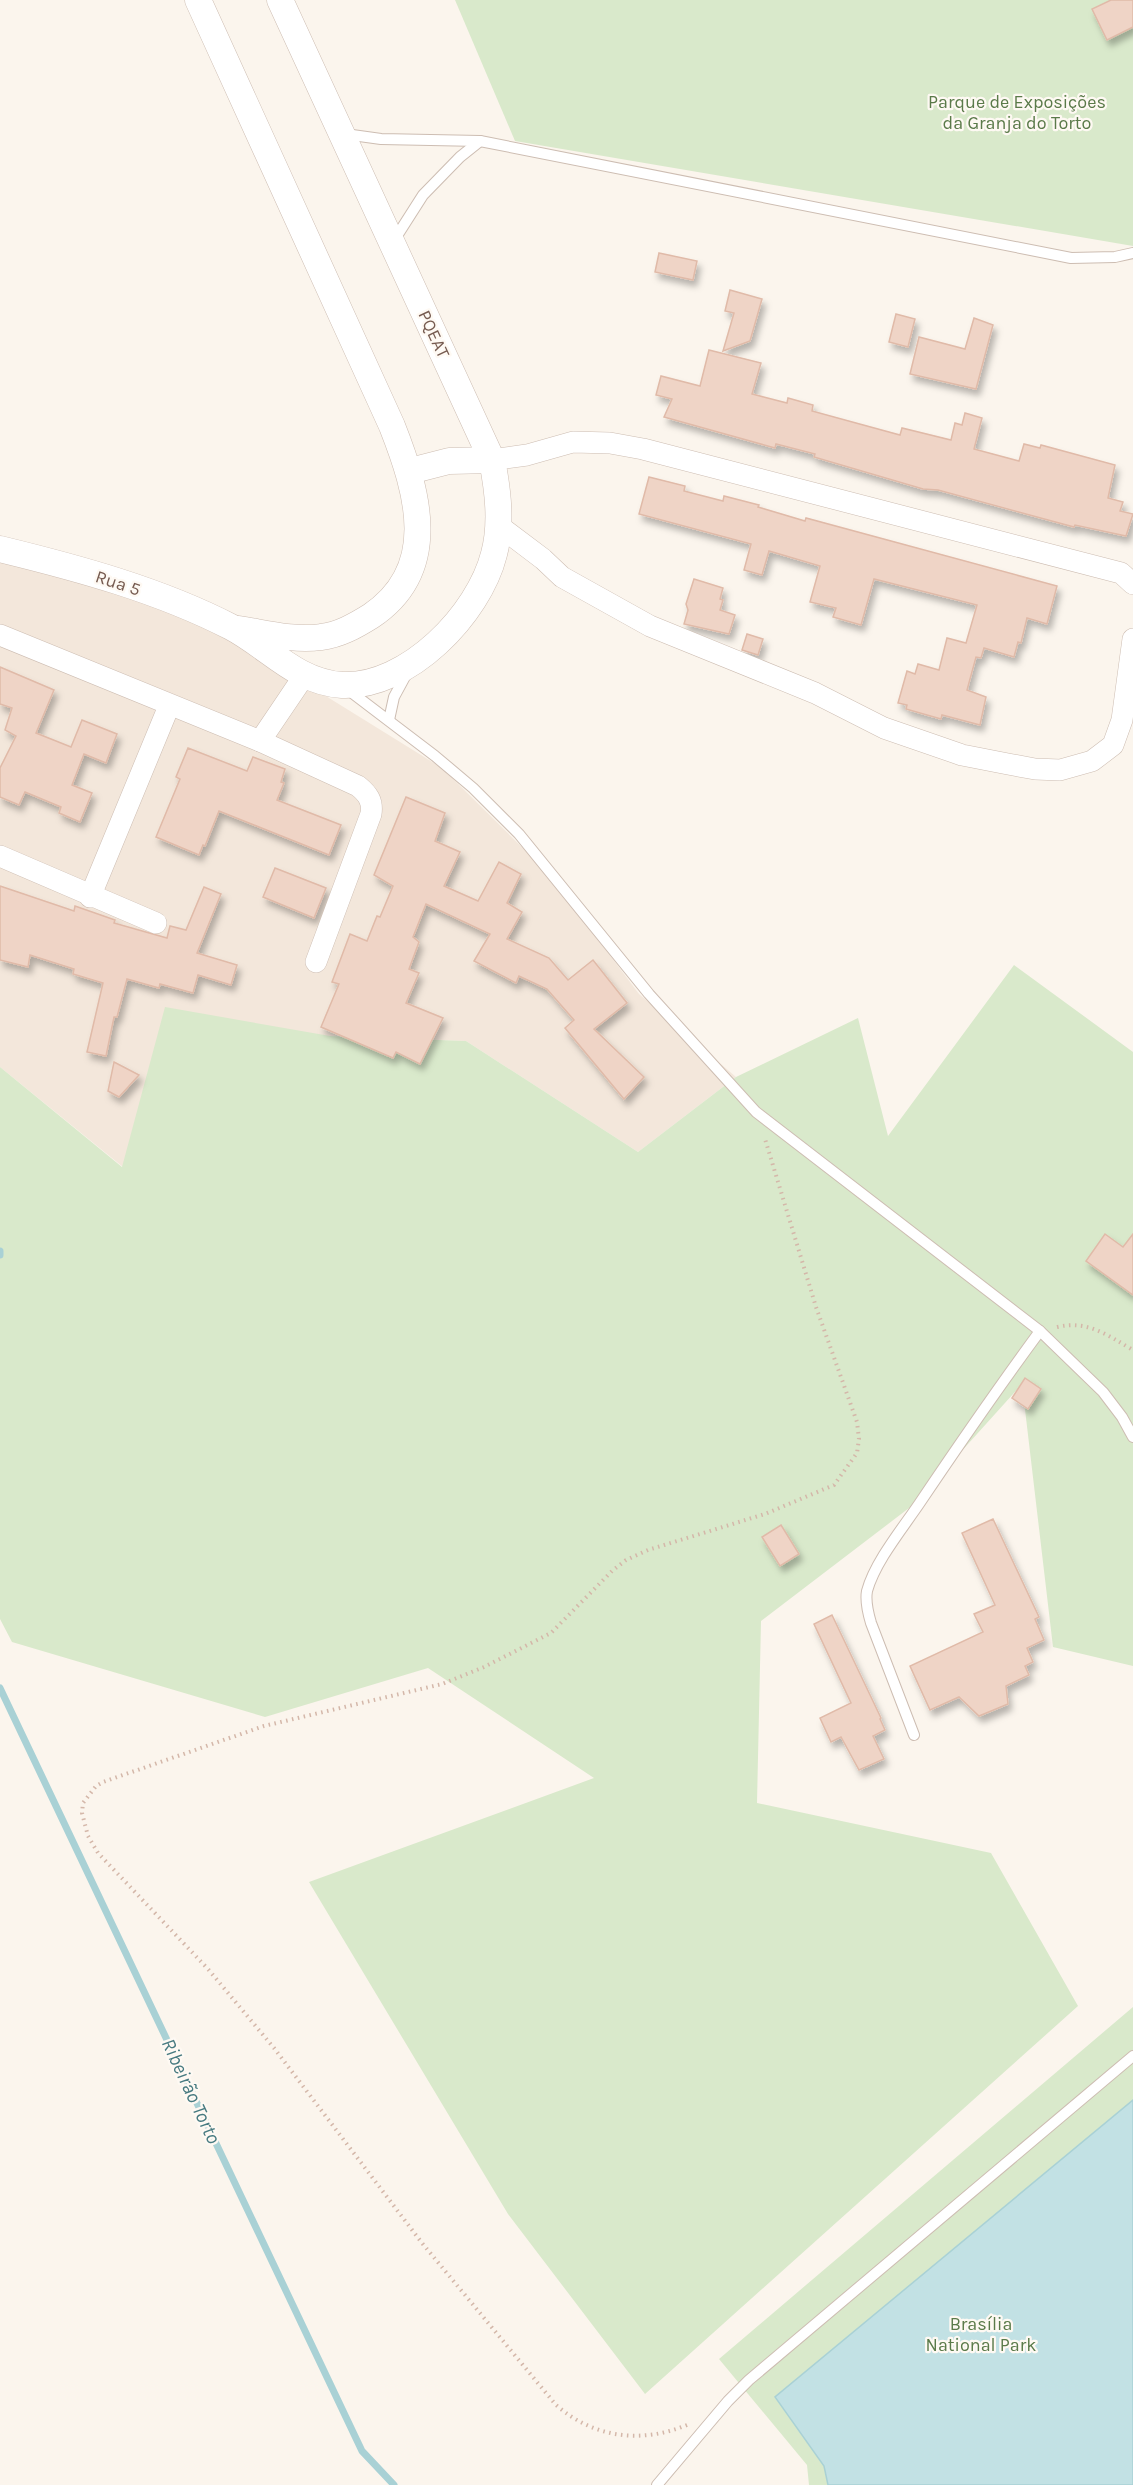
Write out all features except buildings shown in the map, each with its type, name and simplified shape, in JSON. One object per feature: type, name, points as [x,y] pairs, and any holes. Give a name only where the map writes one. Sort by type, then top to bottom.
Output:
[{"type":"street","points":[[198,0],[392,426],[410,471],[418,520],[418,541],[403,583],[383,608],[358,625],[340,633],[319,638],[291,637],[233,628]]},
{"type":"street","name":"PQEAT","points":[[280,0],[492,460],[498,503],[494,554],[482,587],[459,621],[441,641],[416,660],[391,674],[365,682],[342,685]]},
{"type":"street","points":[[410,471],[448,461],[492,460],[527,455],[573,442],[621,445],[1121,573],[1133,584]]},
{"type":"street","points":[[498,525],[543,559],[562,577],[650,626],[815,693],[884,728],[962,755],[1035,769],[1060,770],[1092,761],[1113,746],[1119,735],[1122,720],[1133,639]]},
{"type":"street","name":"Rua 5","points":[[0,549],[117,582],[174,602],[233,628]]},
{"type":"street","points":[[233,628],[304,676],[342,685]]},
{"type":"street","points":[[0,635],[169,706],[260,741],[358,786],[370,798],[371,814],[316,962]]},
{"type":"street","points":[[260,741],[304,676],[319,638]]},
{"type":"street","points":[[90,897],[169,706]]},
{"type":"street","points":[[0,856],[90,897],[156,923]]},
{"type":"lane","points":[[340,133],[381,139],[480,141],[1071,258],[1114,257],[1133,253]]},
{"type":"lane","points":[[392,244],[423,195],[460,157],[480,141]]},
{"type":"lane","points":[[389,720],[394,697],[416,660]]},
{"type":"lane","points":[[342,685],[472,788],[519,834],[649,994],[756,1113],[1040,1331],[1104,1392],[1133,1437]]},
{"type":"lane","points":[[914,1735],[871,1623],[867,1608],[867,1593],[872,1578],[898,1535],[986,1404],[1040,1331]]},
{"type":"lane","points":[[657,2485],[728,2401],[749,2380],[1133,2056]]},
{"type":"path","points":[[710,2424],[695,2422],[661,2434],[642,2437],[619,2435],[592,2427],[569,2416],[556,2405],[423,2243],[274,2048],[208,1969],[98,1854],[88,1836],[82,1813],[83,1803],[96,1786],[121,1774],[281,1721],[442,1684],[484,1667],[551,1633],[626,1560],[648,1550],[765,1514],[834,1485],[857,1453],[859,1439],[857,1422],[831,1343],[816,1307],[756,1113]]},
{"type":"path","points":[[1040,1331],[1074,1323],[1101,1331],[1133,1350]]},
{"type":"shaded area","points":[[0,544],[145,584],[442,768],[549,874],[639,994],[736,1077],[638,1152],[466,1041],[330,1036],[123,1167],[0,1067]]},
{"type":"green space","name":"Parque de Exposições da Granja do Torto","points":[[455,0],[1133,0],[1133,246],[515,141]]},
{"type":"green space","points":[[1014,965],[1133,1052],[1133,1666],[1053,1647],[1022,1384],[913,1505],[761,1621],[757,1803],[991,1853],[1078,2006],[645,2394],[508,2214],[309,1882],[594,1778],[428,1668],[265,1717],[12,1642],[0,1619],[0,1067],[122,1167],[165,1007],[330,1036],[466,1041],[638,1152],[736,1077],[858,1018],[888,1136]]},
{"type":"green space","name":"Brasília National Park","points":[[1133,2007],[1133,2485],[809,2485],[807,2465],[719,2359]]},
{"type":"water","name":"Brasília National Park","points":[[1133,2100],[1133,2485],[828,2485],[824,2466],[775,2397]]},
{"type":"waterway","name":"Ribeirão Torto","points":[[0,1688],[362,2451],[394,2485]]}]
